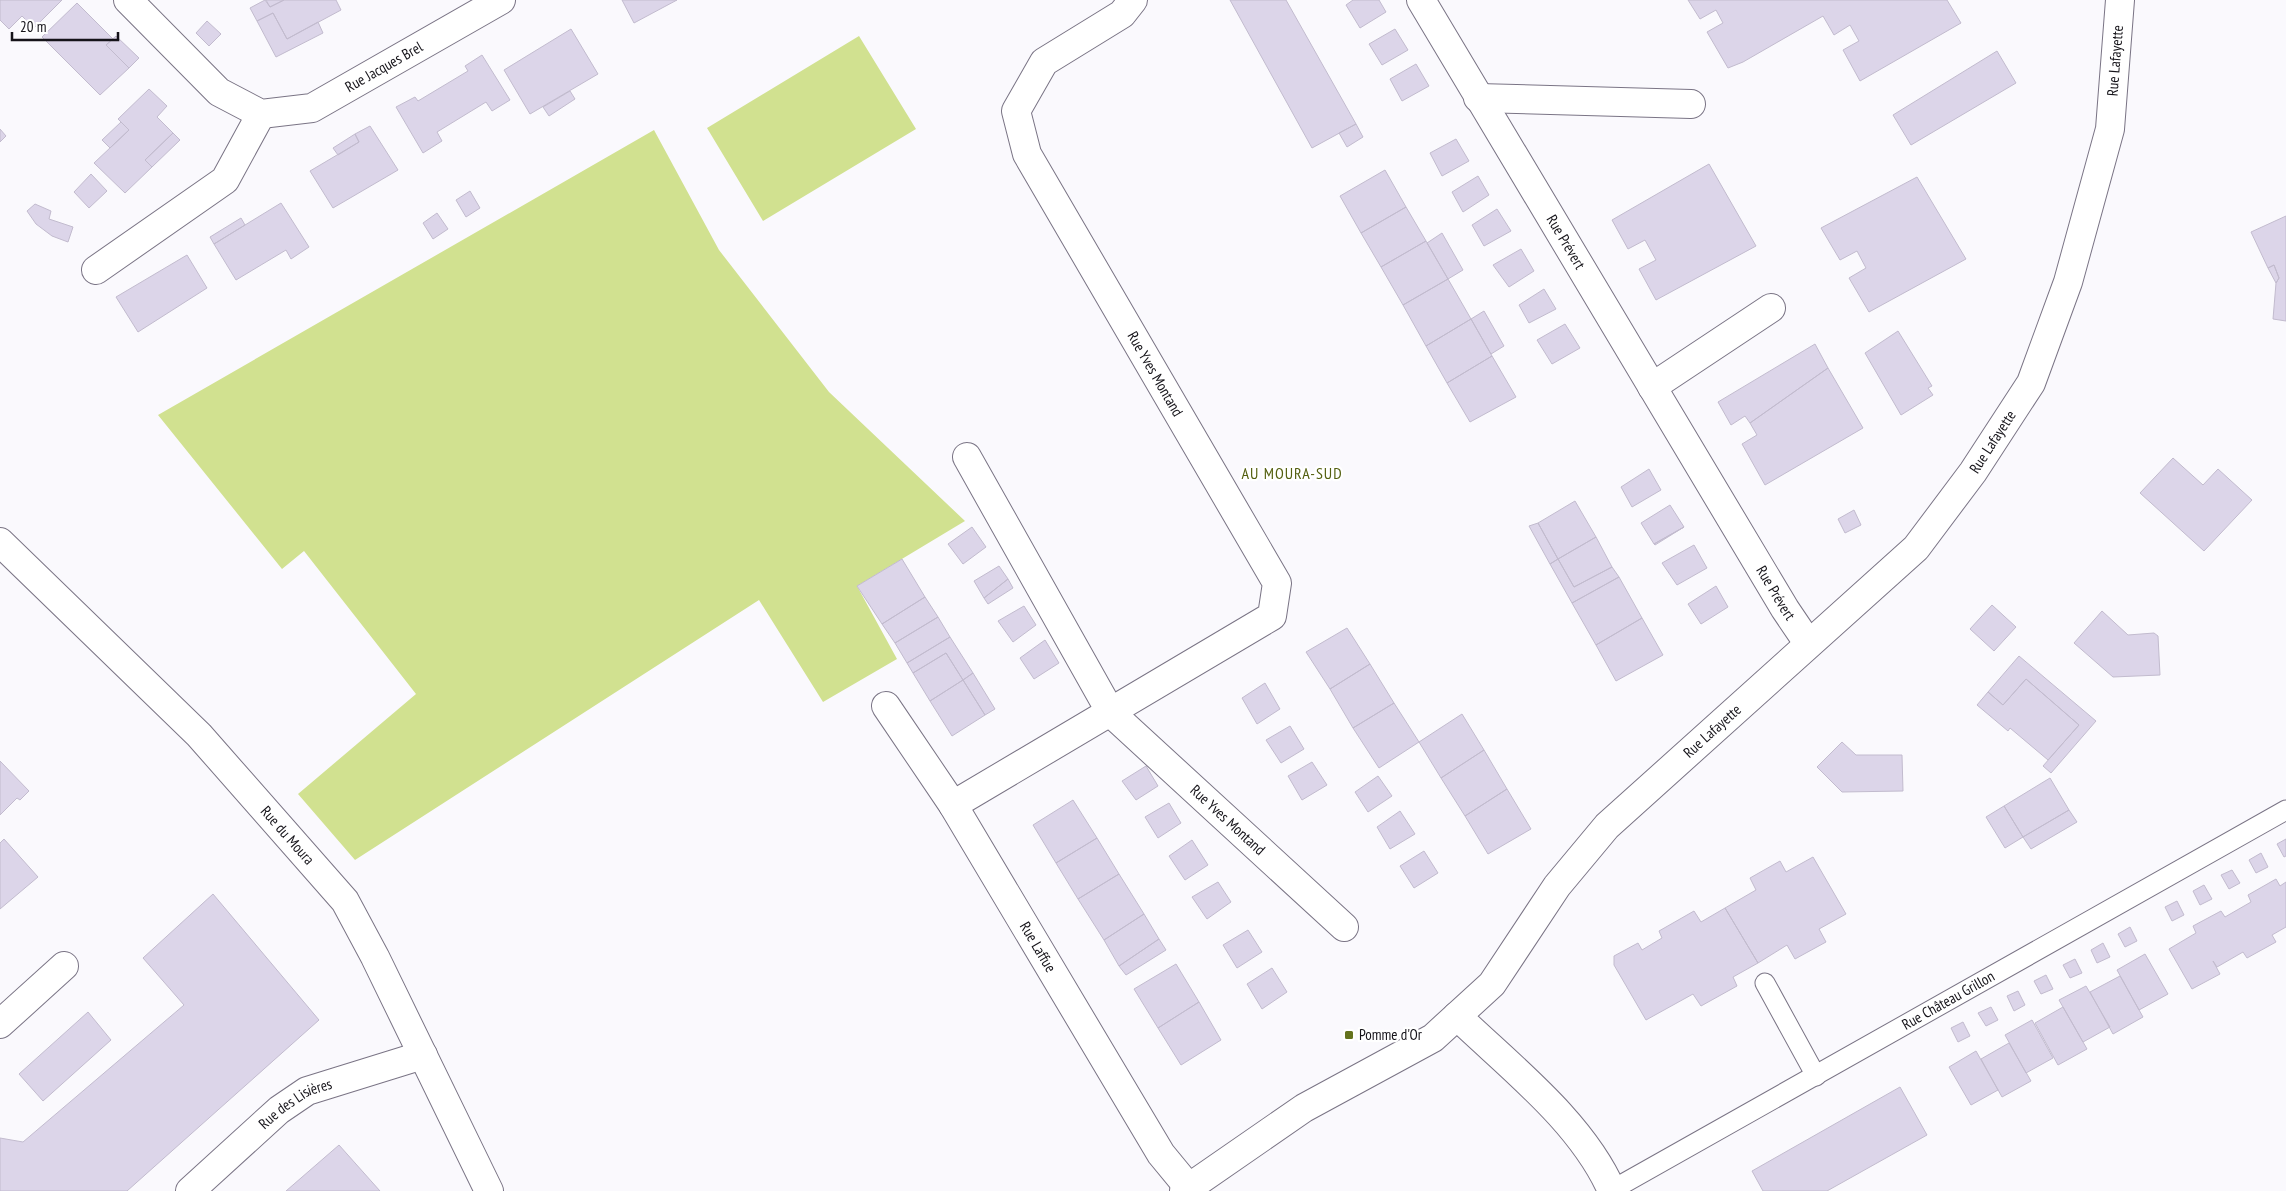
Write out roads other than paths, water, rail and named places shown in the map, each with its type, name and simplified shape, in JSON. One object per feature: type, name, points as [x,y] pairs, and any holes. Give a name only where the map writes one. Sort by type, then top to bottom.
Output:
[{"type":"street","points":[[96,270],[225,180],[261,114],[220,92],[128,0]]},
{"type":"street","name":"Rue Jacques Brel","points":[[261,114],[312,108],[501,0]]},
{"type":"street","name":"Rue Yves Montand","points":[[953,805],[1272,616],[1277,583],[1027,154],[1016,111],[1044,62],[1122,14],[1133,0]]},
{"type":"street","name":"Rue Prévert","points":[[1421,0],[1785,609],[1808,643]]},
{"type":"street","name":"Rue Lafayette","points":[[1187,1189],[1304,1108],[1433,1038],[1492,984],[1557,886],[1607,826],[1808,643],[1916,548],[1974,472],[2031,383],[2068,282],[2110,129],[2120,0]]},
{"type":"street","points":[[1478,98],[1691,104]]},
{"type":"street","points":[[1652,387],[1771,308]]},
{"type":"street","name":"Rue Yves Montand","points":[[966,457],[1111,713],[1344,927]]},
{"type":"street","name":"Rue du Moura","points":[[0,542],[199,735],[345,902],[375,957],[489,1191]]},
{"type":"street","name":"Rue Laffue","points":[[886,706],[953,805],[1161,1154],[1187,1189]]},
{"type":"street","points":[[0,1024],[64,966]]},
{"type":"street","points":[[1457,1016],[1542,1096],[1579,1136],[1612,1190]]},
{"type":"street","name":"Rue des Lisières","points":[[190,1191],[279,1110],[307,1090],[423,1056]]},
{"type":"lane","name":"Rue Château Grillon","points":[[1612,1190],[2286,810]]},
{"type":"lane","points":[[1765,982],[1816,1076]]},
{"type":"place","name":"Pomme d'Or","points":[[1349,1035]]},
{"type":"district","name":"AU MOURA-SUD","points":[[1292,473]]}]
